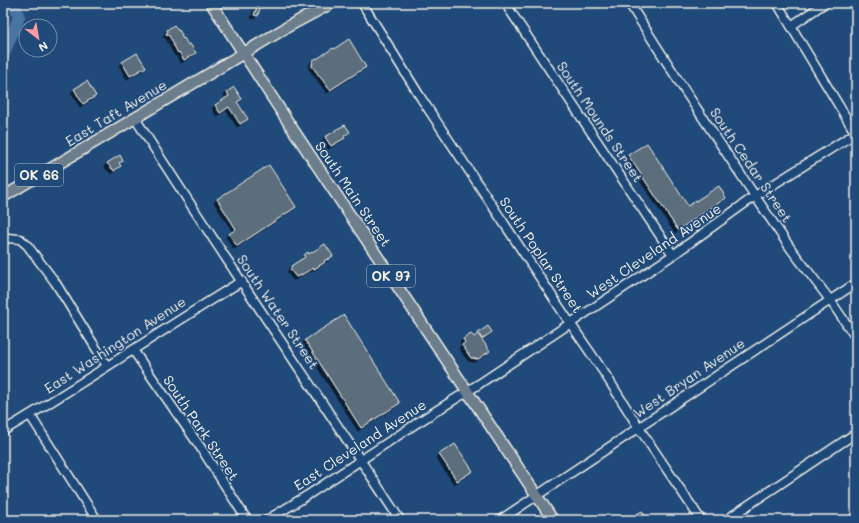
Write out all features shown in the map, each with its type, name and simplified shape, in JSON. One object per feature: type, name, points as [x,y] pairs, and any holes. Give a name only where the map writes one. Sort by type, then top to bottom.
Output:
[{"type":"main road","name":"South Main Street","points":[[211,3],[553,520]]},
{"type":"main road","name":"OK 66","points":[[243,53],[288,26],[331,3]]},
{"type":"main road","name":"East Taft Avenue","points":[[3,197],[243,53]]},
{"type":"street","name":"South Poplar Street","points":[[362,3],[422,98],[701,520]]},
{"type":"street","name":"South Mounds Street","points":[[505,3],[673,256]]},
{"type":"street","name":"South Cedar Street","points":[[629,3],[755,196],[856,338]]},
{"type":"street","points":[[777,3],[856,133]]},
{"type":"street","points":[[791,26],[825,3]]},
{"type":"street","name":"South Water Street","points":[[135,118],[185,197],[400,520]]},
{"type":"street","name":"West Cleveland Avenue","points":[[467,391],[673,256],[755,196],[856,133]]},
{"type":"street","points":[[3,240],[7,238],[20,240],[27,246],[55,282],[107,366]]},
{"type":"street","name":"East Washington Avenue","points":[[3,431],[242,281]]},
{"type":"street","name":"West Bryan Avenue","points":[[500,520],[856,283]]},
{"type":"street","name":"South Park Street","points":[[133,350],[203,451],[247,520]]},
{"type":"street","name":"East Cleveland Avenue","points":[[267,520],[308,495],[467,391]]},
{"type":"street","points":[[30,415],[97,520]]},
{"type":"street","points":[[726,520],[856,433]]},
{"type":"building","points":[[257,7],[260,7],[258,16],[254,15]]},
{"type":"building","points":[[174,25],[178,31],[179,30],[183,39],[184,38],[188,45],[190,44],[196,53],[184,60],[166,33],[168,32],[167,30]]},
{"type":"building","points":[[349,39],[366,67],[330,90],[312,66],[313,60]]},
{"type":"building","points":[[137,53],[146,67],[130,76],[122,62]]},
{"type":"building","points":[[87,81],[96,96],[83,104],[74,89]]},
{"type":"building","points":[[234,87],[242,99],[237,102],[248,119],[240,124],[229,107],[220,113],[215,105],[229,96],[227,92]]},
{"type":"building","points":[[345,125],[350,132],[344,136],[345,138],[331,146],[325,137]]},
{"type":"building","points":[[647,143],[688,206],[719,186],[726,198],[678,230],[628,155]]},
{"type":"building","points":[[120,155],[123,161],[119,163],[121,166],[114,171],[107,163]]},
{"type":"building","points":[[269,165],[296,207],[237,246],[229,234],[236,229],[217,199]]},
{"type":"building","points":[[325,244],[333,256],[314,269],[313,268],[296,277],[290,269],[292,267],[291,266],[305,257],[304,255],[308,252],[309,254]]},
{"type":"building","points":[[344,315],[400,403],[361,428],[305,340]]},
{"type":"building","points":[[488,326],[492,332],[482,339],[478,333]]},
{"type":"building","points":[[471,334],[474,337],[478,334],[490,351],[478,359],[471,358],[462,345],[465,342],[463,339]]},
{"type":"building","points":[[455,444],[473,471],[457,481],[439,454]]},
{"type":"building","points":[[642,511],[648,520],[627,520]]},
{"type":"waterway","points":[[3,56],[19,17],[14,3]]}]
